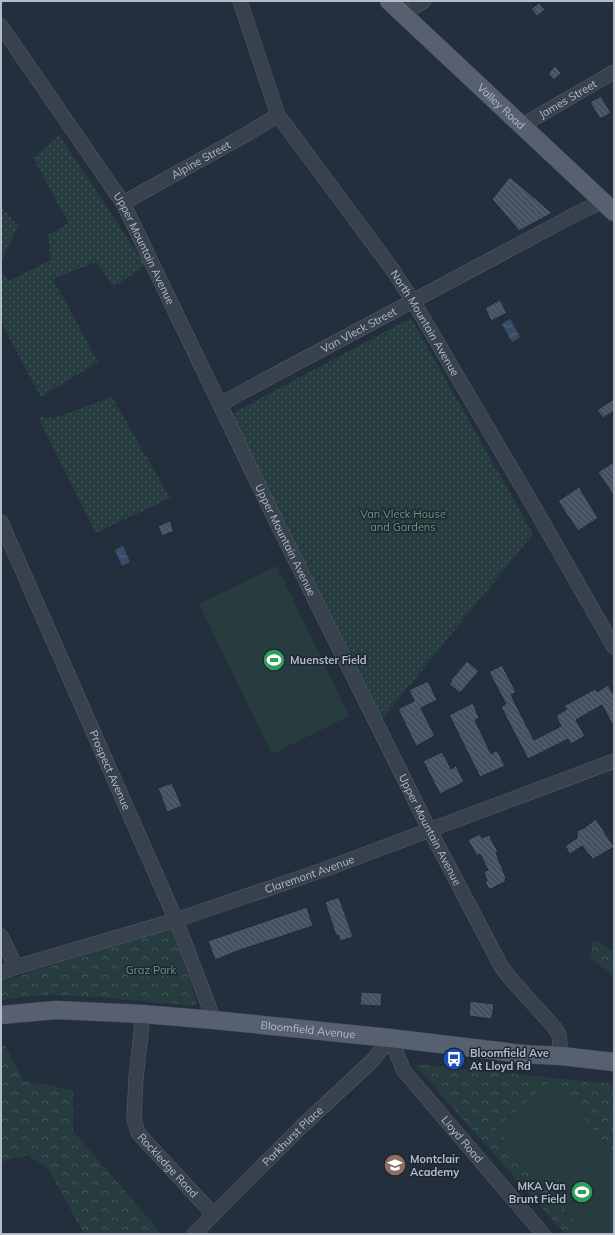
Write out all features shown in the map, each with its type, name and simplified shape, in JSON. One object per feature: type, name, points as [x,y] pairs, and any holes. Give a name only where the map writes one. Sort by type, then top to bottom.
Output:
[{"type":"main road","name":"Valley Road","points":[[389,1],[608,207]]},
{"type":"main road","name":"Bloomfield Avenue","points":[[1,1015],[56,1010],[143,1014],[390,1038],[523,1054],[561,1056],[614,1062]]},
{"type":"street","name":"North Mountain Avenue","points":[[240,1],[278,115],[392,269],[413,301],[614,647]]},
{"type":"street","points":[[402,14],[424,1]]},
{"type":"street","name":"Upper Mountain Avenue","points":[[1,26],[123,203],[273,515],[431,830],[501,966],[555,1028],[560,1042],[561,1056]]},
{"type":"street","name":"James Street","points":[[521,126],[614,72]]},
{"type":"street","name":"Alpine Street","points":[[123,203],[278,115]]},
{"type":"street","name":"Van Vleck Street","points":[[220,404],[574,215],[608,207]]},
{"type":"street","name":"Prospect Avenue","points":[[1,522],[176,920],[214,1020]]},
{"type":"street","name":"Claremont Avenue","points":[[1,973],[16,967],[176,920],[323,870],[614,761]]},
{"type":"street","points":[[1,936],[16,967]]},
{"type":"street","name":"Rockledge Road","points":[[143,1014],[136,1078],[134,1119],[138,1133],[213,1214]]},
{"type":"street","name":"Parkhurst Place","points":[[194,1234],[301,1128],[373,1060],[390,1038]]},
{"type":"street","name":"Lloyd Road","points":[[390,1038],[404,1071],[543,1234]]},
{"type":"green space","points":[[59,135],[145,265],[114,287],[96,262],[53,279],[98,362],[41,397],[1,322],[1,272],[9,281],[51,260],[48,235],[69,223],[33,158]]},
{"type":"green space","points":[[2,208],[18,226],[1,262],[1,211]]},
{"type":"green space","name":"Van Vleck House and Gardens","points":[[411,318],[533,534],[382,719],[231,414]]},
{"type":"green space","points":[[112,397],[170,498],[96,533],[38,417],[54,418]]},
{"type":"green space","name":"Muenster Field","points":[[277,566],[349,716],[272,754],[199,604]]},
{"type":"green space","name":"Graz Park","points":[[171,929],[197,1002],[194,1006],[98,997],[55,995],[1,1000],[1,982]]},
{"type":"green space","points":[[593,940],[614,951],[614,976],[590,958]]},
{"type":"green space","points":[[1,1045],[5,1045],[23,1081],[73,1090],[73,1131],[162,1234],[84,1234],[48,1168],[27,1155],[1,1162]]},
{"type":"green space","points":[[414,1064],[614,1084],[614,1234],[565,1234]]},
{"type":"green space","name":"MKA Van Brunt Field","points":[[552,1080],[614,1153],[614,1232],[612,1234],[586,1234],[496,1128]]},
{"type":"water","points":[[510,319],[520,337],[512,342],[502,324]]},
{"type":"water","points":[[123,546],[130,562],[122,566],[115,550]]},
{"type":"building","points":[[539,3],[545,10],[537,16],[531,9]]},
{"type":"building","points":[[555,66],[561,73],[554,80],[548,74]]},
{"type":"building","points":[[601,96],[611,113],[600,119],[590,102]]},
{"type":"building","points":[[510,177],[552,213],[519,231],[492,199]]},
{"type":"building","points":[[500,300],[507,313],[491,321],[485,308]]},
{"type":"building","points":[[614,399],[614,411],[603,418],[597,410]]},
{"type":"building","points":[[614,462],[614,496],[598,472]]},
{"type":"building","points":[[579,487],[598,518],[578,531],[558,501]]},
{"type":"building","points":[[170,521],[174,531],[162,536],[158,526]]},
{"type":"building","points":[[467,661],[479,671],[460,693],[449,684]]},
{"type":"building","points":[[502,665],[516,692],[511,695],[534,740],[561,726],[556,716],[567,709],[564,706],[595,689],[597,692],[608,685],[614,695],[614,727],[602,705],[576,720],[585,736],[571,744],[568,739],[528,759],[501,707],[506,704],[489,672]]},
{"type":"building","points":[[428,681],[437,700],[421,708],[435,736],[416,746],[398,709],[414,701],[409,690]]},
{"type":"building","points":[[473,703],[479,718],[475,720],[491,754],[497,750],[505,766],[480,777],[449,715]]},
{"type":"building","points":[[442,752],[451,769],[456,766],[464,782],[440,794],[423,761]]},
{"type":"building","points":[[172,783],[182,806],[167,812],[158,788]]},
{"type":"building","points":[[596,819],[614,847],[593,859],[582,846],[570,854],[565,846],[577,838],[577,832],[579,830]]},
{"type":"building","points":[[480,834],[482,838],[489,835],[498,852],[496,853],[506,878],[506,881],[491,889],[489,889],[485,882],[487,881],[484,872],[488,870],[480,854],[477,856],[468,840]]},
{"type":"building","points":[[339,897],[353,937],[340,941],[338,935],[336,936],[325,902]]},
{"type":"building","points":[[307,907],[313,926],[240,950],[215,960],[208,941]]},
{"type":"building","points":[[361,992],[382,993],[381,1006],[360,1005]]},
{"type":"building","points":[[470,1001],[494,1004],[492,1019],[469,1016]]},
{"type":"place","name":"Muenster Field","points":[[274,660]]},
{"type":"place","name":"Bloomfield Ave At Lloyd Rd","points":[[454,1059]]},
{"type":"place","name":"Montclair Academy","points":[[395,1165]]},
{"type":"place","name":"MKA Van Brunt Field","points":[[582,1192]]}]
